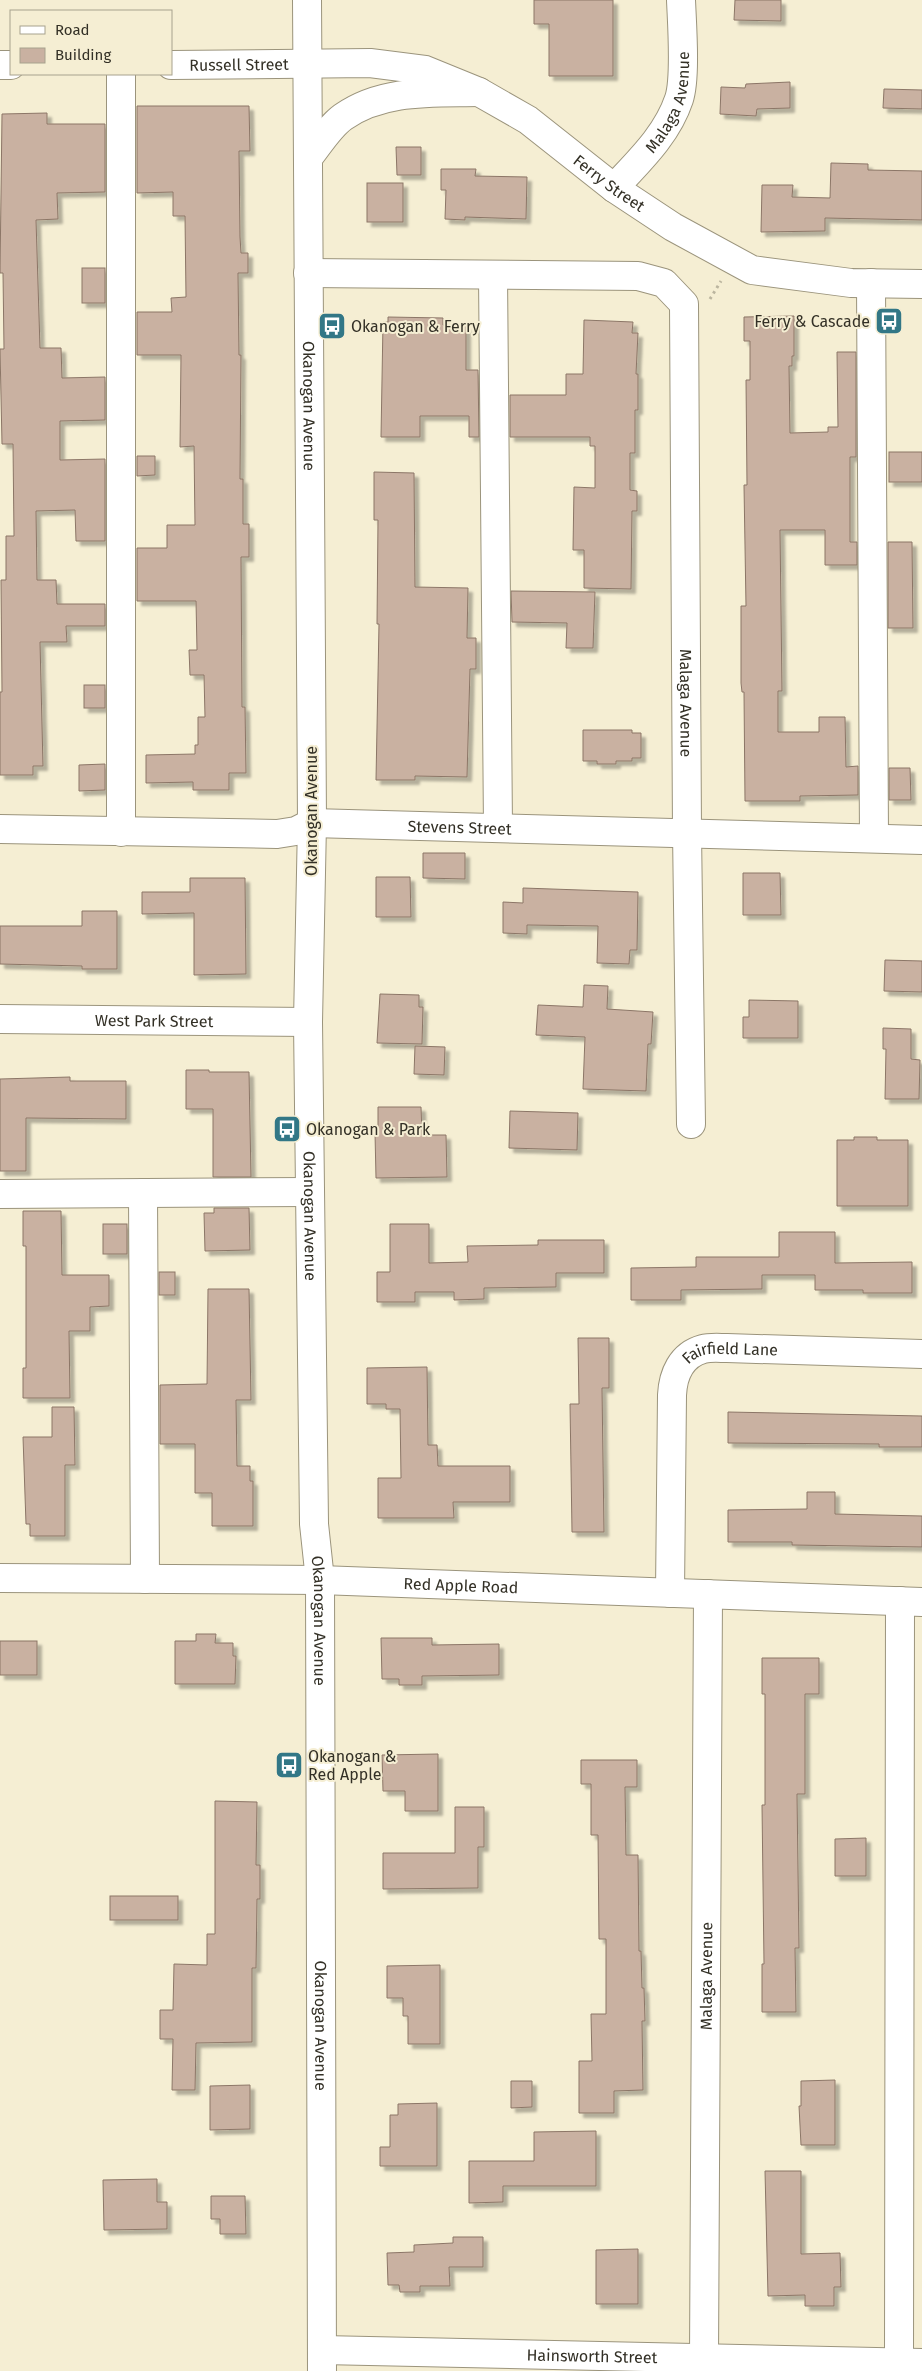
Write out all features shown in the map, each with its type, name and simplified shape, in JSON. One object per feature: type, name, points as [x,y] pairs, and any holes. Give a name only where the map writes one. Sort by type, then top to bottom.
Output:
[{"type":"street","name":"Okanogan Avenue","points":[[307,0],[312,823],[308,1022],[314,1524],[320,1580],[322,2360]]},
{"type":"street","name":"Malaga Avenue","points":[[614,188],[649,150],[669,122],[680,97],[682,63],[681,0]]},
{"type":"street","name":"Ferry Street","points":[[307,64],[370,63],[425,70],[480,92],[528,120],[614,188],[673,227],[752,270],[851,283],[922,284]]},
{"type":"street","name":"Russell Street","points":[[172,65],[307,64]]},
{"type":"street","points":[[121,75],[121,832]]},
{"type":"street","points":[[308,158],[341,118],[375,100],[402,94],[480,92]]},
{"type":"street","points":[[308,274],[638,276],[658,280],[677,296]]},
{"type":"street","points":[[493,275],[498,827]]},
{"type":"street","points":[[871,283],[874,838]]},
{"type":"street","name":"Malaga Avenue","points":[[677,296],[692,1124]]},
{"type":"street","name":"Stevens Street","points":[[0,829],[277,834],[296,831],[312,823],[922,840]]},
{"type":"street","name":"West Park Street","points":[[0,1019],[308,1022]]},
{"type":"street","points":[[0,1194],[310,1192]]},
{"type":"street","points":[[143,1193],[145,1579]]},
{"type":"street","name":"Fairfield Lane","points":[[670,1593],[672,1388],[673,1380],[682,1362],[703,1349],[727,1348],[922,1354]]},
{"type":"street","name":"Red Apple Road","points":[[0,1578],[320,1580],[911,1601]]},
{"type":"street","name":"Malaga Avenue","points":[[704,2358],[708,1594]]},
{"type":"street","points":[[911,1601],[911,2363]]},
{"type":"street","name":"Hainsworth Street","points":[[322,2360],[704,2358],[911,2363]]},
{"type":"path","points":[[677,296],[710,301],[732,259]]},
{"type":"building","points":[[534,0],[613,0],[613,76],[549,76],[549,24],[534,24]]},
{"type":"building","points":[[735,0],[781,0],[781,21],[734,20]]},
{"type":"building","points":[[790,82],[790,108],[757,109],[756,116],[720,114],[721,87],[745,88],[746,84]]},
{"type":"building","points":[[884,89],[922,90],[922,109],[883,108]]},
{"type":"building","points":[[137,106],[249,106],[250,151],[239,151],[241,253],[248,253],[248,273],[238,273],[239,355],[241,355],[240,479],[243,479],[243,524],[249,524],[249,557],[241,557],[242,707],[245,707],[246,773],[229,773],[229,790],[193,790],[193,782],[146,783],[146,755],[195,754],[195,745],[198,745],[198,717],[205,717],[204,675],[190,675],[189,650],[197,650],[196,601],[137,601],[137,548],[167,548],[167,525],[195,525],[194,446],[180,447],[181,355],[137,355],[137,312],[172,312],[171,298],[186,297],[185,216],[173,216],[173,192],[137,193]]},
{"type":"building","points":[[47,113],[47,124],[105,124],[105,192],[57,193],[58,219],[36,220],[40,348],[61,348],[62,378],[105,377],[105,420],[60,421],[60,460],[105,459],[105,541],[76,541],[75,510],[36,511],[37,580],[56,580],[57,604],[105,604],[105,626],[66,626],[67,642],[40,642],[43,766],[33,766],[33,775],[0,775],[0,692],[2,692],[1,580],[6,580],[6,536],[14,536],[13,444],[2,444],[0,349],[4,349],[3,273],[0,273],[2,114]]},
{"type":"building","points":[[396,147],[421,147],[421,175],[397,175]]},
{"type":"building","points":[[831,163],[868,164],[868,170],[922,171],[922,220],[825,218],[825,231],[761,232],[762,185],[793,185],[792,197],[830,198]]},
{"type":"building","points":[[441,169],[476,169],[475,176],[527,177],[526,219],[465,217],[465,220],[445,219],[446,190],[441,190]]},
{"type":"building","points":[[367,183],[403,183],[403,222],[367,222]]},
{"type":"building","points":[[82,268],[105,268],[105,303],[82,303]]},
{"type":"building","points":[[794,316],[794,356],[792,356],[792,366],[789,366],[790,433],[828,432],[828,427],[838,427],[837,352],[856,352],[856,457],[850,457],[850,542],[857,542],[857,565],[825,565],[825,530],[780,530],[782,691],[778,691],[778,732],[819,732],[819,717],[845,717],[846,767],[858,766],[858,795],[800,796],[800,801],[745,801],[744,692],[742,692],[741,683],[741,606],[746,606],[744,485],[747,485],[746,380],[750,380],[750,341],[744,341],[744,317]]},
{"type":"building","points":[[388,317],[443,318],[443,325],[466,326],[466,370],[478,370],[479,437],[469,437],[469,416],[420,416],[420,437],[381,437],[383,322],[388,322]]},
{"type":"building","points":[[584,320],[633,322],[632,333],[638,333],[636,374],[638,374],[638,410],[635,410],[635,453],[630,453],[630,490],[637,491],[637,511],[632,511],[631,589],[584,588],[584,550],[573,550],[574,487],[595,488],[595,446],[590,446],[590,437],[510,437],[510,395],[566,395],[566,374],[583,374]]},
{"type":"building","points":[[889,452],[922,452],[922,482],[889,482]]},
{"type":"building","points":[[137,456],[155,456],[155,475],[137,476]]},
{"type":"building","points":[[374,472],[414,473],[415,587],[468,588],[467,638],[476,638],[476,669],[470,669],[467,777],[415,776],[415,780],[376,780],[379,624],[377,624],[378,520],[374,520]]},
{"type":"building","points":[[888,542],[912,542],[913,628],[888,628]]},
{"type":"building","points":[[511,591],[595,592],[593,648],[566,648],[567,623],[512,622]]},
{"type":"building","points":[[84,685],[105,685],[105,708],[84,708]]},
{"type":"building","points":[[583,730],[632,730],[632,733],[641,733],[641,758],[632,758],[632,761],[616,761],[616,764],[597,764],[597,761],[583,761]]},
{"type":"building","points":[[105,764],[105,790],[79,791],[79,765]]},
{"type":"building","points":[[889,768],[910,768],[911,800],[889,800]]},
{"type":"building","points":[[423,853],[465,853],[465,879],[423,878]]},
{"type":"building","points":[[743,873],[780,873],[781,915],[743,915]]},
{"type":"building","points":[[376,877],[410,877],[411,917],[376,917]]},
{"type":"building","points":[[190,878],[245,878],[246,974],[194,975],[194,913],[142,914],[142,892],[190,892]]},
{"type":"building","points":[[523,888],[638,892],[637,950],[630,950],[629,964],[597,963],[598,926],[527,925],[527,934],[503,933],[503,902],[523,903]]},
{"type":"building","points":[[82,911],[117,911],[117,969],[82,969],[82,966],[0,964],[0,926],[82,926]]},
{"type":"building","points":[[885,960],[922,961],[922,992],[884,991]]},
{"type":"building","points":[[584,985],[608,986],[607,1009],[653,1012],[651,1044],[648,1044],[646,1091],[583,1089],[585,1037],[536,1035],[538,1005],[583,1007]]},
{"type":"building","points":[[380,994],[419,995],[419,1007],[423,1007],[422,1044],[377,1043]]},
{"type":"building","points":[[749,1000],[798,1001],[798,1038],[743,1038],[743,1017],[749,1017]]},
{"type":"building","points":[[883,1028],[911,1029],[911,1059],[920,1060],[919,1099],[885,1099],[886,1049],[883,1049]]},
{"type":"building","points":[[415,1046],[445,1047],[444,1075],[414,1074]]},
{"type":"building","points":[[186,1070],[249,1072],[251,1177],[213,1177],[213,1109],[186,1109]]},
{"type":"building","points":[[70,1077],[70,1081],[126,1081],[126,1119],[26,1118],[26,1171],[0,1171],[0,1079]]},
{"type":"building","points":[[378,1107],[421,1107],[422,1135],[446,1135],[447,1177],[376,1178],[375,1133],[378,1133]]},
{"type":"building","points":[[510,1111],[578,1113],[577,1150],[509,1148]]},
{"type":"building","points":[[854,1137],[877,1137],[877,1140],[908,1140],[908,1206],[837,1206],[837,1140],[854,1140]]},
{"type":"building","points":[[214,1208],[249,1208],[250,1250],[205,1251],[204,1213],[214,1213]]},
{"type":"building","points":[[23,1211],[61,1211],[62,1275],[109,1275],[109,1306],[90,1307],[90,1331],[69,1331],[70,1398],[23,1398],[23,1368],[26,1368],[26,1246],[23,1246]]},
{"type":"building","points":[[103,1224],[127,1224],[127,1254],[103,1254]]},
{"type":"building","points":[[390,1224],[429,1224],[429,1263],[468,1262],[467,1246],[538,1245],[538,1240],[604,1240],[604,1273],[556,1273],[556,1287],[484,1288],[484,1299],[454,1300],[454,1292],[415,1292],[415,1302],[377,1302],[377,1272],[390,1272]]},
{"type":"building","points":[[779,1232],[835,1232],[835,1263],[912,1262],[912,1293],[863,1293],[863,1290],[815,1290],[815,1275],[762,1275],[762,1289],[681,1290],[681,1300],[631,1300],[631,1268],[696,1267],[696,1257],[779,1257]]},
{"type":"building","points":[[159,1272],[175,1272],[175,1295],[159,1295]]},
{"type":"building","points":[[208,1289],[249,1289],[251,1400],[236,1400],[237,1466],[250,1466],[250,1481],[253,1481],[253,1526],[212,1526],[212,1493],[195,1493],[195,1444],[160,1444],[160,1385],[207,1384]]},
{"type":"building","points":[[578,1338],[609,1338],[609,1388],[602,1388],[604,1532],[572,1532],[570,1404],[579,1404]]},
{"type":"building","points":[[427,1367],[428,1445],[437,1445],[438,1466],[510,1466],[510,1502],[453,1502],[454,1518],[378,1518],[378,1478],[401,1478],[400,1409],[386,1409],[386,1404],[367,1404],[367,1368]]},
{"type":"building","points":[[52,1407],[74,1407],[75,1465],[65,1465],[65,1536],[30,1536],[30,1524],[26,1524],[23,1437],[52,1437]]},
{"type":"building","points":[[728,1412],[922,1416],[922,1447],[879,1447],[879,1444],[728,1443]]},
{"type":"building","points":[[807,1492],[835,1492],[835,1514],[922,1516],[922,1547],[792,1545],[792,1542],[728,1542],[728,1510],[807,1509]]},
{"type":"building","points":[[196,1634],[216,1634],[215,1643],[233,1643],[233,1656],[236,1656],[235,1684],[175,1684],[175,1641],[196,1641]]},
{"type":"building","points":[[381,1638],[432,1638],[432,1645],[499,1644],[499,1675],[422,1676],[422,1685],[399,1685],[399,1679],[382,1679]]},
{"type":"building","points":[[0,1641],[37,1641],[37,1675],[0,1675]]},
{"type":"building","points":[[762,1658],[819,1658],[819,1694],[805,1694],[805,1794],[797,1794],[799,1948],[795,1948],[796,2012],[762,2012],[762,1964],[764,1964],[762,1805],[765,1805],[765,1694],[762,1694]]},
{"type":"building","points":[[438,1754],[438,1811],[405,1811],[405,1791],[383,1791],[382,1755]]},
{"type":"building","points":[[581,1760],[637,1760],[637,1787],[625,1787],[626,1855],[638,1855],[639,1951],[641,1951],[645,2021],[642,2021],[643,2090],[614,2091],[614,2113],[579,2113],[579,2061],[592,2061],[591,2014],[606,2014],[606,1939],[599,1939],[598,1835],[591,1835],[591,1784],[581,1784]]},
{"type":"building","points":[[215,1801],[257,1802],[256,1865],[260,1865],[260,1899],[257,1899],[256,1968],[252,1968],[252,2042],[196,2043],[195,2090],[172,2090],[173,2039],[160,2039],[160,2010],[173,2010],[174,1964],[207,1965],[207,1934],[215,1934]]},
{"type":"building","points":[[455,1807],[484,1807],[484,1847],[478,1847],[478,1888],[383,1889],[383,1853],[455,1853]]},
{"type":"building","points":[[866,1838],[866,1876],[835,1876],[835,1839]]},
{"type":"building","points":[[110,1896],[178,1896],[178,1920],[110,1920]]},
{"type":"building","points":[[440,1965],[440,2044],[408,2044],[408,2016],[403,2016],[403,1998],[387,1998],[387,1966]]},
{"type":"building","points":[[835,2080],[835,2145],[801,2145],[799,2106],[801,2106],[801,2081]]},
{"type":"building","points":[[511,2081],[532,2081],[532,2107],[511,2108]]},
{"type":"building","points":[[250,2085],[250,2129],[210,2130],[210,2086]]},
{"type":"building","points":[[437,2103],[437,2166],[380,2166],[380,2147],[390,2147],[390,2115],[398,2115],[398,2104]]},
{"type":"building","points":[[596,2131],[596,2186],[503,2186],[503,2202],[469,2203],[469,2161],[534,2161],[534,2132]]},
{"type":"building","points":[[765,2171],[801,2171],[801,2254],[840,2253],[841,2287],[834,2287],[834,2306],[805,2306],[805,2295],[768,2296]]},
{"type":"building","points":[[157,2179],[157,2202],[167,2202],[167,2229],[104,2230],[103,2180]]},
{"type":"building","points":[[211,2196],[245,2196],[246,2234],[220,2234],[220,2219],[211,2219]]},
{"type":"building","points":[[453,2237],[483,2237],[483,2267],[449,2267],[450,2286],[420,2286],[420,2292],[400,2292],[399,2285],[388,2285],[387,2253],[414,2252],[414,2245],[453,2243]]},
{"type":"building","points":[[638,2249],[638,2304],[596,2304],[596,2250]]},
{"type":"place","name":"Ferry & Cascade","points":[[889,321]]},
{"type":"place","name":"Okanogan & Ferry","points":[[332,326]]},
{"type":"place","name":"Okanogan & Park","points":[[287,1129]]},
{"type":"place","name":"Okanogan & Red Apple","points":[[289,1765]]}]
